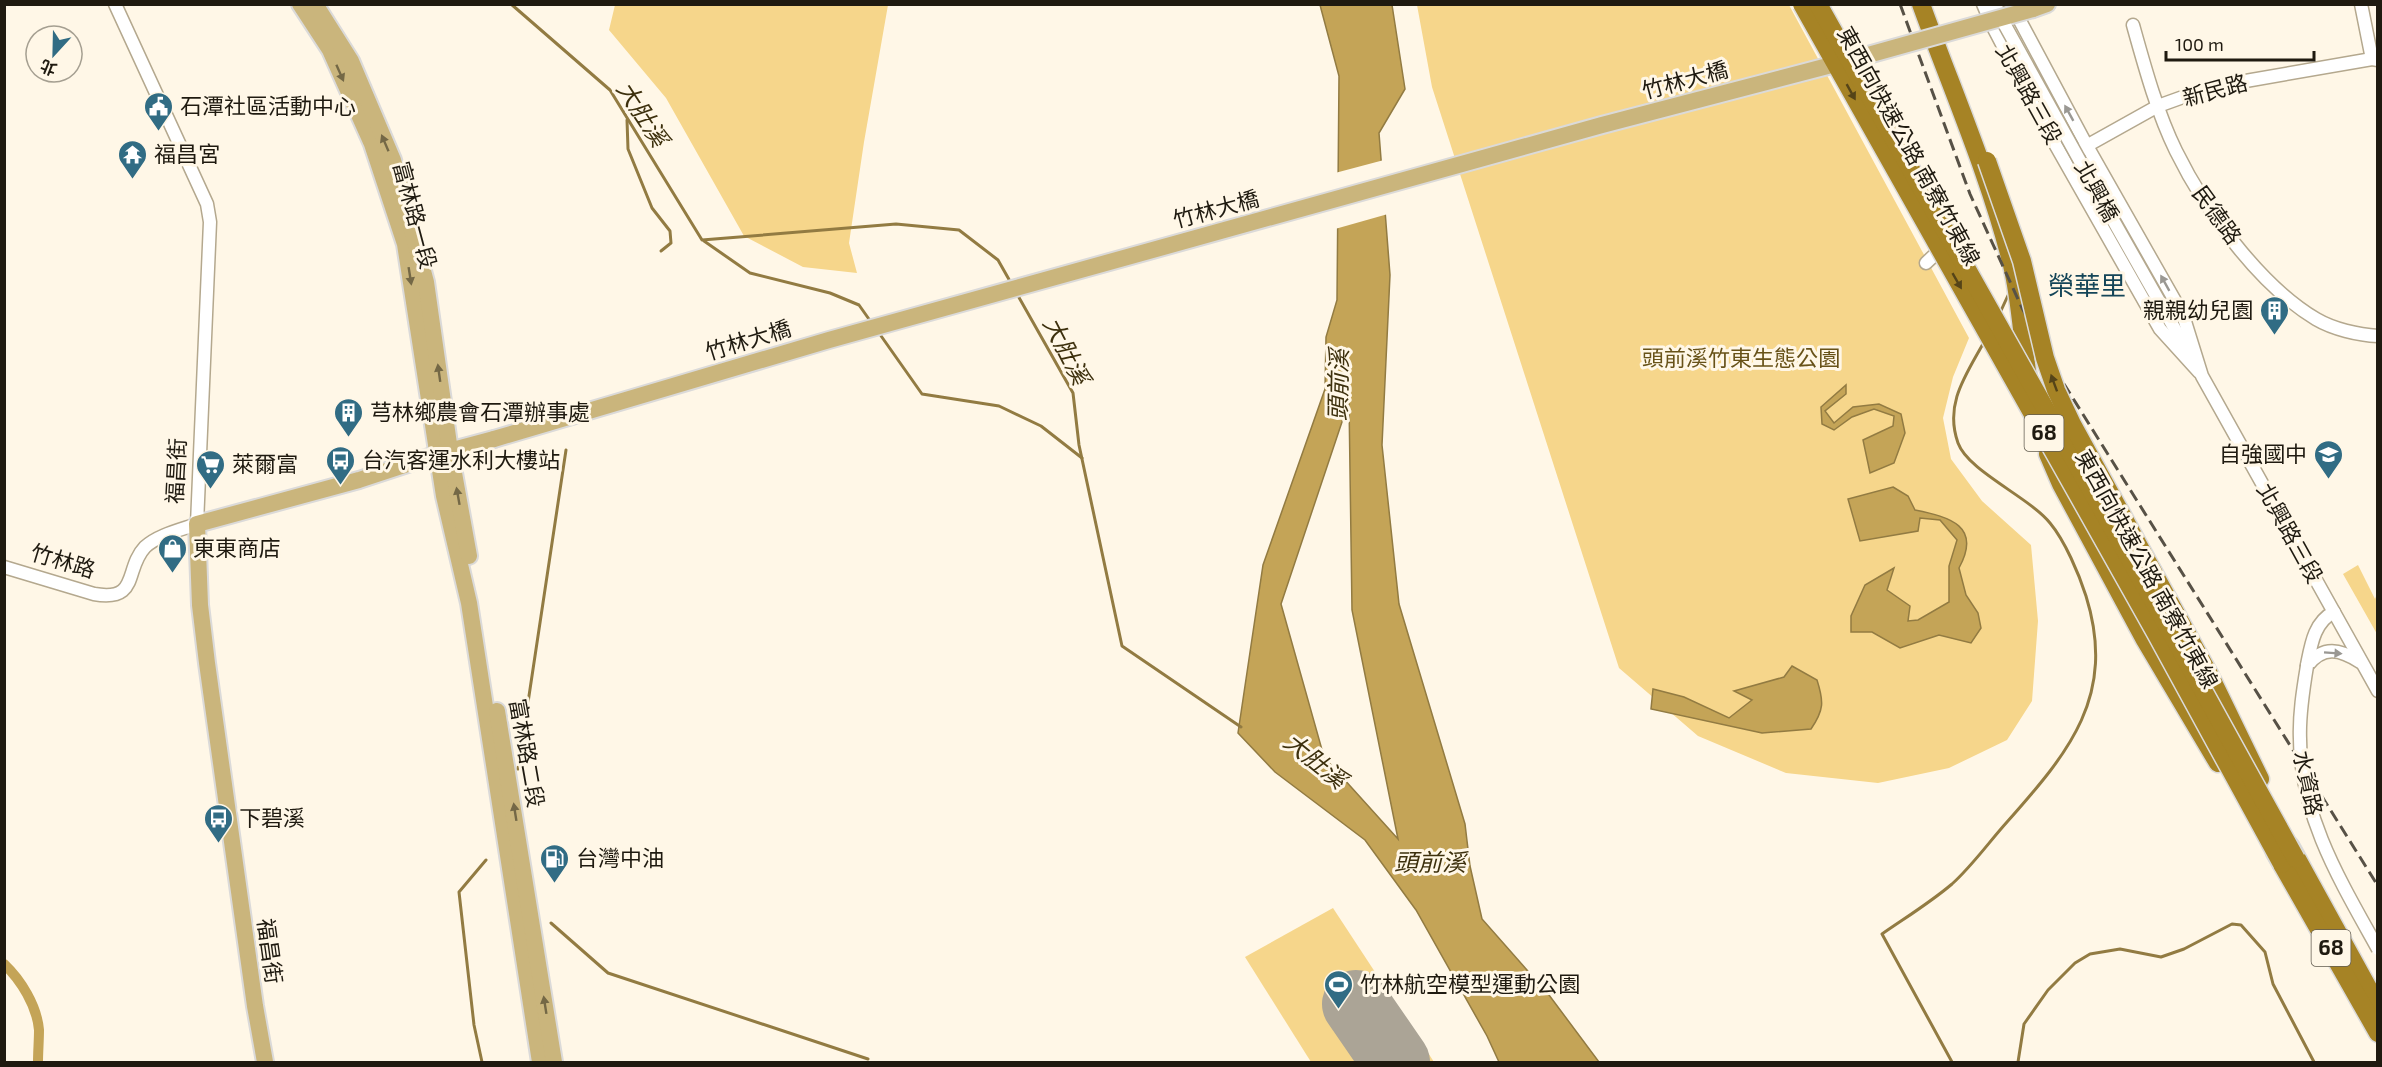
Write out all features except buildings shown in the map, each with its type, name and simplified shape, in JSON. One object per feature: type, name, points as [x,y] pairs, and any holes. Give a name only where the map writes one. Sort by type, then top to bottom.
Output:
[{"type":"highway","name":"東西向快速公路 南寮竹東線","points":[[1802,4],[2156,633],[2289,862],[2378,1006]]},
{"type":"highway","name":"東西向快速公路 南寮竹東線","points":[[1818,4],[2163,617],[2378,1033]]},
{"type":"highway","points":[[1923,5],[1996,212],[2012,265],[2022,318],[2032,403],[2043,441],[2061,484],[2145,640],[2232,787],[2289,862]]},
{"type":"highway","points":[[1923,5],[2007,212],[2022,261],[2045,358],[2056,390],[2072,424],[2210,676],[2249,755],[2289,862]]},
{"type":"main road","name":"富林路一段","points":[[300,4],[330,50],[372,144],[405,244],[444,453]]},
{"type":"main road","name":"富林路一段","points":[[315,4],[351,61],[393,160],[426,282],[444,453]]},
{"type":"main road","name":"竹林大橋","points":[[494,439],[840,336],[1602,125],[1952,32],[2002,13],[2040,7]]},
{"type":"main road","name":"竹林路","points":[[196,524],[359,480],[494,439]]},
{"type":"main road","name":"富林路二段","points":[[444,453],[444,496],[469,603],[554,1062]]},
{"type":"main road","name":"福昌街","points":[[196,524],[200,605],[207,663],[255,1006],[265,1062]]},
{"type":"main road","name":"富林路二段","points":[[516,865],[540,1062]]},
{"type":"street","name":"福昌街","points":[[115,4],[207,204],[210,222],[196,524]]},
{"type":"street","points":[[1826,4],[1953,225],[1943,248],[1926,263]]},
{"type":"street","points":[[1983,4],[2002,13]]},
{"type":"street","points":[[2361,4],[2375,59]]},
{"type":"street","name":"北興路三段","points":[[2002,13],[2087,146],[2183,315],[2202,376],[2378,691]]},
{"type":"street","name":"北興路三段","points":[[2002,13],[2064,158],[2160,329],[2202,376]]},
{"type":"street","name":"北興橋","points":[[2002,13],[2096,190],[2202,376]]},
{"type":"street","name":"民德路","points":[[2133,25],[2158,106],[2175,149],[2196,190],[2227,233],[2263,274],[2291,301],[2318,320],[2342,329],[2378,336]]},
{"type":"street","name":"新民路","points":[[2064,158],[2158,106],[2234,83],[2375,59]]},
{"type":"street","name":"竹林路","points":[[4,567],[94,594],[105,596],[117,594],[124,591],[129,584],[140,554],[145,547],[157,539],[196,524]]},
{"type":"street","name":"水資路","points":[[2334,612],[2324,618],[2319,625],[2307,666],[2302,699],[2300,740],[2302,769],[2309,803],[2338,877],[2378,949]]},
{"type":"street","points":[[2307,666],[2318,653],[2330,651],[2346,654],[2362,663]]},
{"type":"green space","points":[[615,5],[888,5],[849,243],[857,273],[803,267],[744,236],[666,98],[609,30]]},
{"type":"green space","name":"頭前溪竹東生態公園","points":[[1417,5],[1789,5],[1969,338],[1953,377],[1943,418],[1951,459],[1982,501],[2031,545],[2038,621],[2032,701],[2007,740],[1949,768],[1878,783],[1786,773],[1698,736],[1619,668],[1432,87]]},
{"type":"green space","points":[[2358,565],[2375,599],[2377,594],[2377,634],[2343,574]]},
{"type":"green space","name":"竹林航空模型運動公園","points":[[1333,908],[1434,1062],[1311,1062],[1245,957]]},
{"type":"water","name":"頭前溪","points":[[1320,5],[1392,5],[1405,89],[1379,133],[1390,275],[1382,445],[1399,604],[1465,824],[1470,866],[1482,919],[1549,995],[1599,1062],[1499,1062],[1487,1036],[1416,910],[1365,840],[1275,772],[1238,733],[1263,565],[1325,389],[1326,337],[1337,300],[1339,76]],"holes":[[[1349,401],[1352,610],[1398,839],[1324,757],[1281,604]]]},
{"type":"water","points":[[1846,385],[1846,394],[1825,411],[1834,423],[1853,407],[1879,404],[1901,414],[1905,433],[1894,463],[1870,473],[1863,440],[1893,426],[1894,416],[1874,409],[1852,417],[1834,430],[1822,424],[1821,407]]},
{"type":"water","points":[[1893,487],[1908,496],[1915,510],[1950,520],[1964,533],[1967,542],[1959,568],[1966,595],[1978,613],[1981,628],[1971,643],[1939,635],[1900,648],[1872,632],[1851,632],[1851,616],[1865,585],[1894,568],[1887,590],[1910,606],[1908,621],[1918,620],[1949,602],[1949,566],[1957,540],[1940,520],[1920,518],[1918,531],[1860,541],[1848,499]]},
{"type":"water","points":[[1792,666],[1817,680],[1822,706],[1811,729],[1762,733],[1651,709],[1653,689],[1684,697],[1729,718],[1752,700],[1734,691],[1784,677]]},
{"type":"pier","points":[[1384,160],[1388,214],[1335,229],[1335,173]]},
{"type":"waterway","name":"大肚溪","points":[[511,4],[610,90],[702,240],[896,224],[959,230],[998,260],[1011,283]]},
{"type":"waterway","points":[[627,120],[628,149],[652,208],[670,231],[671,243],[661,251]]},
{"type":"waterway","points":[[704,241],[750,273],[830,293],[859,305],[871,322]]},
{"type":"waterway","points":[[1999,315],[2010,291]]},
{"type":"waterway","name":"大肚溪","points":[[1017,294],[1073,393],[1079,445],[1122,646],[1241,727]]},
{"type":"waterway","points":[[879,333],[922,394],[999,406],[1041,426],[1082,458]]},
{"type":"waterway","points":[[1952,1062],[1882,934],[1952,884],[2050,771],[2081,720],[2091,693],[2095,664],[2094,632],[2086,596],[2061,539],[2040,513],[1974,464],[1958,443],[1954,429],[1955,403],[1964,378],[1984,342]]},
{"type":"waterway","points":[[518,769],[566,450]]},
{"type":"waterway","points":[[482,1062],[474,1025],[459,892],[486,860]]},
{"type":"waterway","points":[[551,923],[608,973],[868,1059]]},
{"type":"waterway","points":[[2018,1062],[2024,1024],[2048,990],[2075,963],[2090,954],[2120,949],[2161,957],[2184,949],[2232,924],[2241,925],[2265,952],[2273,984],[2314,1062]]},
{"type":"waterway","points":[[4,964],[32,1003],[39,1030],[38,1062]]},
{"type":"runway","points":[[1356,1004],[1396,1062]]},
{"type":"railway","points":[[1900,4],[1970,194],[2022,308],[2064,384],[2378,886]]},
{"type":"place","name":"石潭社區活動中心","points":[[159,132]]},
{"type":"place","name":"福昌宮","points":[[133,180]]},
{"type":"place","name":"親親幼兒園","points":[[2274,336]]},
{"type":"place","name":"芎林鄉農會石潭辦事處","points":[[349,438]]},
{"type":"place","name":"自強國中","points":[[2328,480]]},
{"type":"place","name":"台汽客運水利大樓站","points":[[341,486]]},
{"type":"place","name":"萊爾富","points":[[211,490]]},
{"type":"place","name":"東東商店","points":[[172,574]]},
{"type":"place","name":"下碧溪","points":[[218,844]]},
{"type":"place","name":"台灣中油","points":[[555,884]]},
{"type":"place","name":"竹林航空模型運動公園","points":[[1339,1010]]},
{"type":"district","name":"榮華里","points":[[2087,286]]}]
